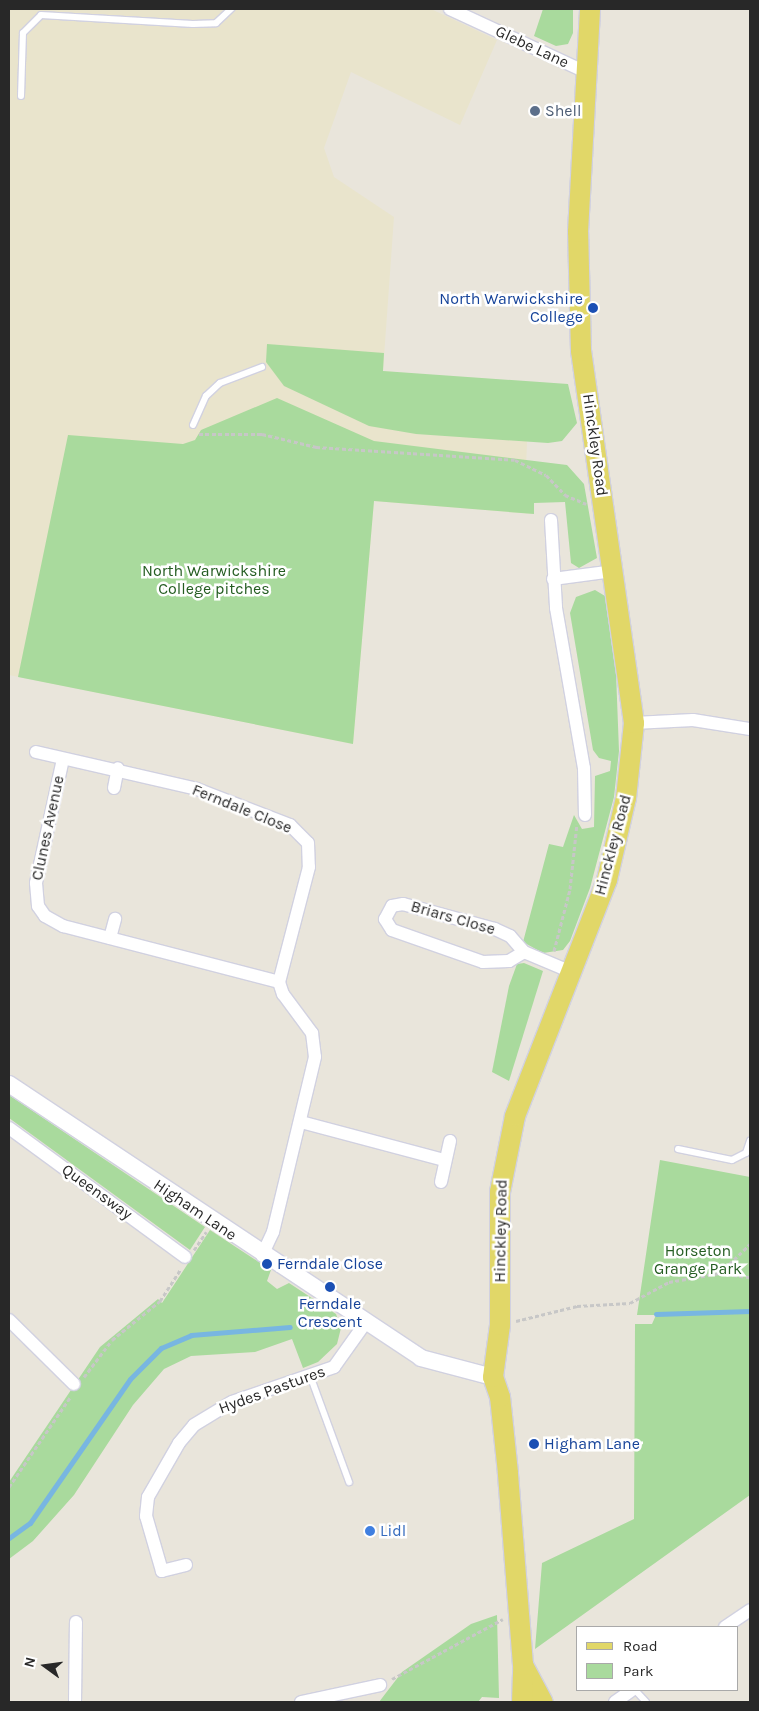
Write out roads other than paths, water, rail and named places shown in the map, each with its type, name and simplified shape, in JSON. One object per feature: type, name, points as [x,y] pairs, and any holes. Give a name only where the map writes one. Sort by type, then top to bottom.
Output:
[{"type":"main road","name":"Hinckley Road","points":[[523,1665],[500,1397],[493,1376],[500,1325],[500,1192],[506,1152],[569,971],[607,880],[624,812],[634,723],[614,571],[581,351],[578,232],[590,9]]},
{"type":"main road","points":[[522,1702],[523,1665]]},
{"type":"main road","points":[[523,1665],[542,1702]]},
{"type":"street","name":"Glebe Lane","points":[[450,9],[586,72]]},
{"type":"street","points":[[551,520],[553,579],[584,768],[585,815]]},
{"type":"street","points":[[553,579],[614,571]]},
{"type":"street","points":[[634,723],[693,720],[750,728]]},
{"type":"street","name":"Ferndale Close","points":[[36,752],[62,759],[118,768],[197,789],[290,825],[304,838],[309,867],[280,982]]},
{"type":"street","name":"Clunes Avenue","points":[[62,759],[36,883],[38,906],[54,922],[280,982]]},
{"type":"street","points":[[114,788],[118,768]]},
{"type":"street","name":"Briars Close","points":[[524,952],[509,961],[483,962],[392,930],[385,918],[392,906],[403,904],[495,929],[510,936],[524,952],[569,971]]},
{"type":"street","points":[[110,938],[115,920]]},
{"type":"street","points":[[262,1256],[301,1122],[315,1039],[283,994],[280,982]]},
{"type":"street","name":"Higham Lane","points":[[9,1084],[262,1256],[421,1358],[493,1376]]},
{"type":"street","points":[[301,1122],[444,1160]]},
{"type":"street","name":"Queensway","points":[[9,1128],[185,1261]]},
{"type":"street","points":[[441,1182],[444,1160],[450,1141]]},
{"type":"street","points":[[9,1320],[78,1383]]},
{"type":"street","name":"Hydes Pastures","points":[[186,1565],[162,1571],[146,1516],[148,1497],[179,1444],[194,1425],[232,1402],[311,1378],[334,1366],[366,1322]]},
{"type":"street","points":[[726,1626],[750,1610]]},
{"type":"street","points":[[75,1702],[76,1622]]},
{"type":"street","points":[[301,1702],[380,1685]]},
{"type":"street","points":[[614,1702],[631,1691]]},
{"type":"lane","points":[[21,96],[23,33],[41,15],[216,23],[231,9]]},
{"type":"lane","points":[[193,425],[206,396],[220,383],[262,367]]},
{"type":"lane","points":[[678,1149],[732,1160],[746,1153],[750,1141]]},
{"type":"lane","points":[[311,1378],[349,1482]]},
{"type":"lane","points":[[634,1691],[646,1702]]},
{"type":"waterway","points":[[656,1314],[750,1311]]},
{"type":"waterway","points":[[9,1538],[30,1523],[130,1379],[161,1348],[191,1335],[290,1327]]},
{"type":"place","name":"Shell","points":[[535,111]]},
{"type":"place","name":"North Warwickshire College","points":[[593,308]]},
{"type":"place","name":"Ferndale Close","points":[[267,1264]]},
{"type":"place","name":"Ferndale Crescent","points":[[330,1287]]},
{"type":"place","name":"Higham Lane","points":[[534,1444]]},
{"type":"place","name":"Lidl","points":[[370,1531]]},
{"type":"park label","name":"North Warwickshire College pitches","points":[[214,580]]},
{"type":"park label","name":"Horseton Grange Park","points":[[698,1260]]}]
